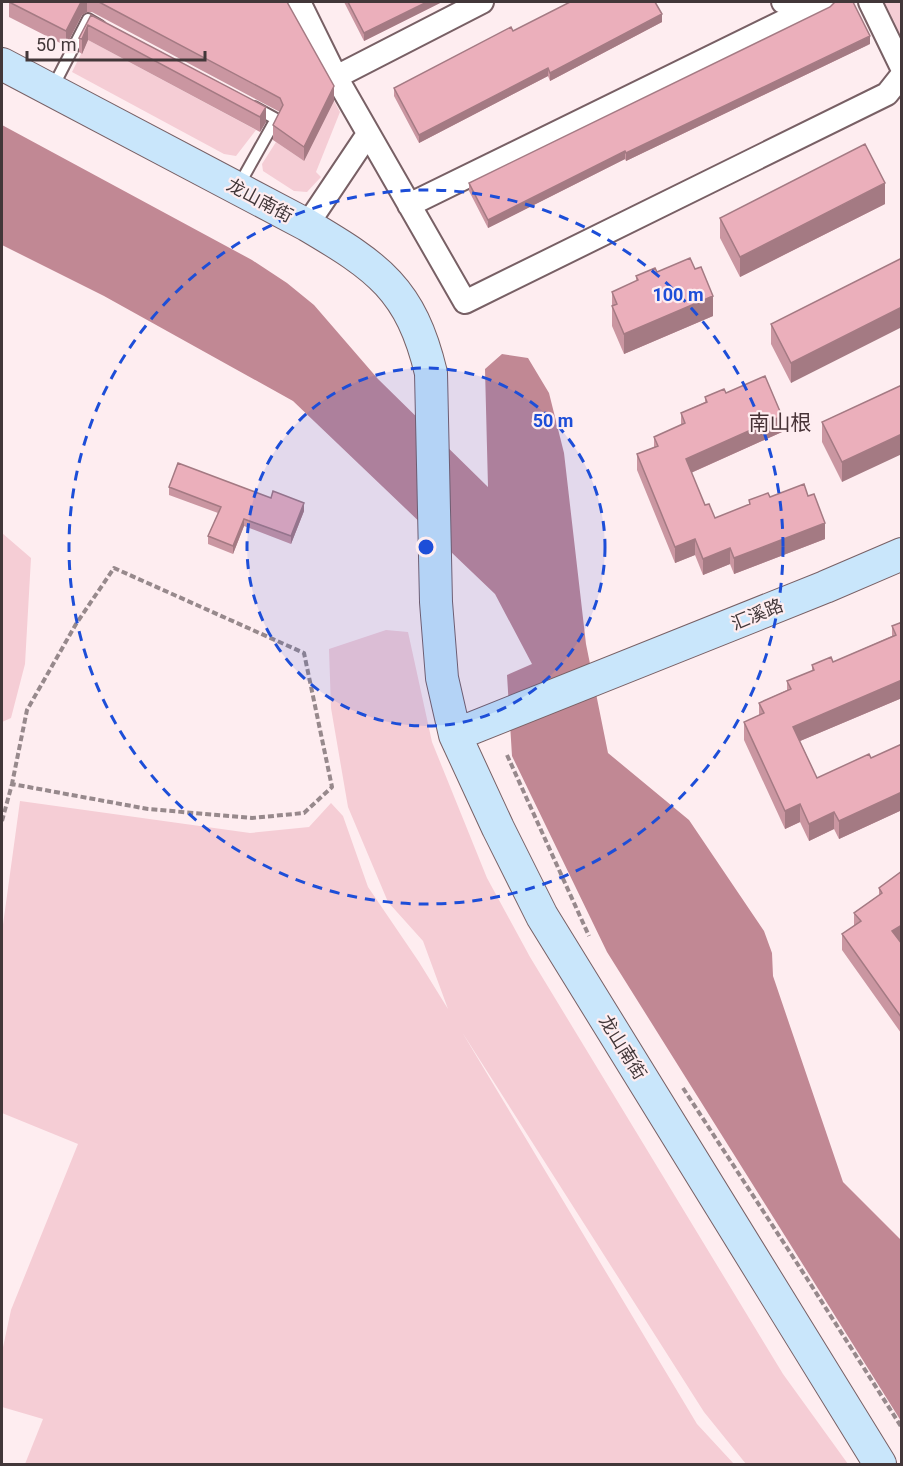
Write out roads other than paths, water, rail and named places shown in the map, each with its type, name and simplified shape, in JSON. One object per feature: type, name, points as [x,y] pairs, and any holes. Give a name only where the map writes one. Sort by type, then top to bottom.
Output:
[{"type":"street","points":[[299,2],[336,77],[465,302],[888,94],[902,75]]},
{"type":"street","points":[[336,77],[482,2]]},
{"type":"street","points":[[783,2],[817,5]]},
{"type":"street","points":[[870,2],[902,68]]},
{"type":"street","points":[[409,205],[817,5]]},
{"type":"street","name":"龙山南街","points":[[2,64],[307,225],[359,256],[384,278],[405,305],[419,330],[431,373],[436,602],[442,678],[455,735],[542,915],[880,1464]]},
{"type":"street","points":[[307,225],[368,134]]},
{"type":"street","name":"汇溪路","points":[[455,735],[902,554]]},
{"type":"lane","points":[[51,90],[88,20],[109,30]]},
{"type":"lane","points":[[238,188],[276,119],[245,102]]},
{"type":"district","name":"南山根","points":[[780,423]]}]
